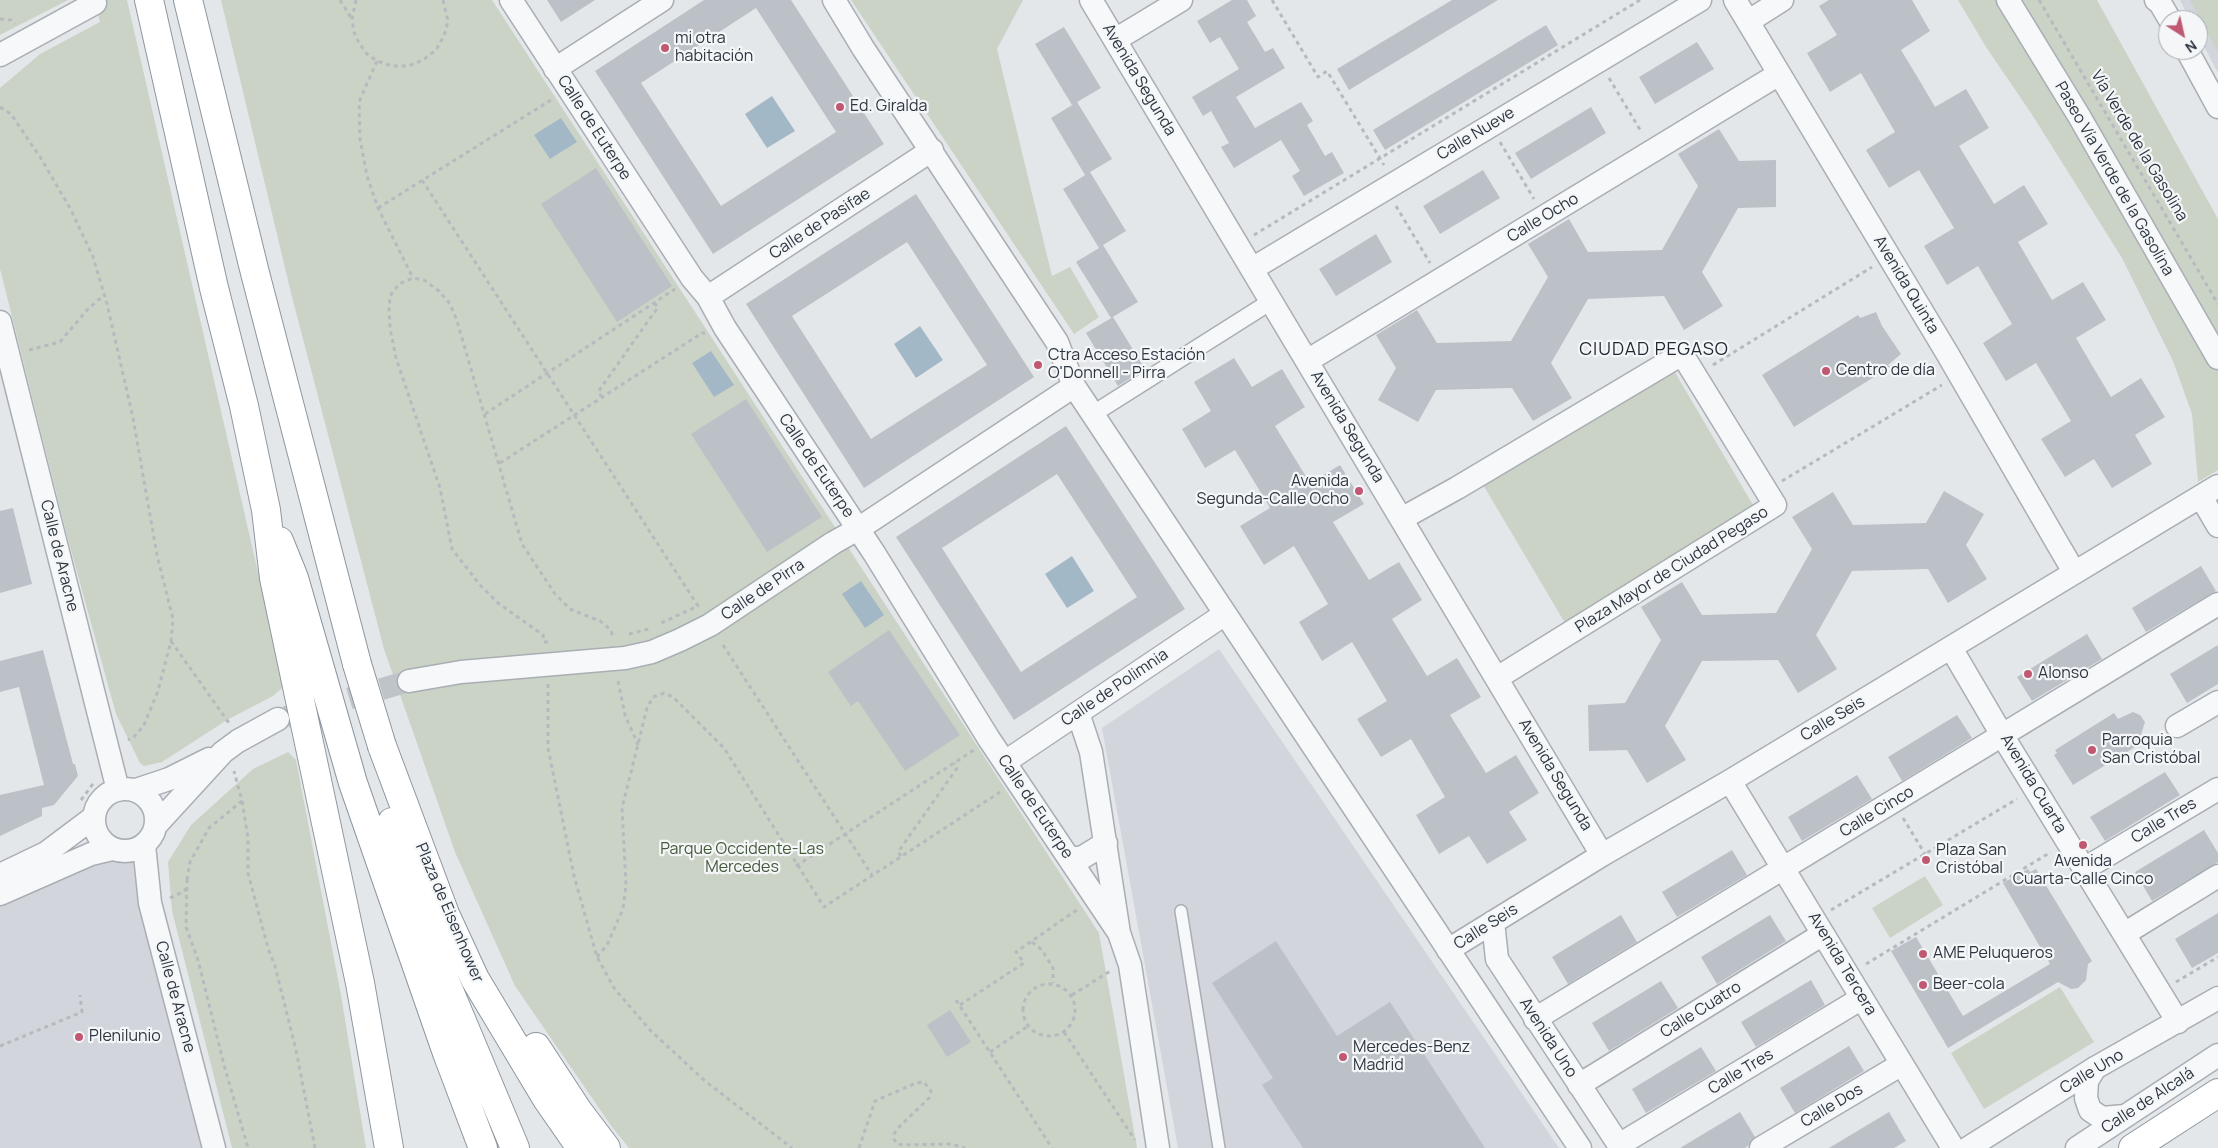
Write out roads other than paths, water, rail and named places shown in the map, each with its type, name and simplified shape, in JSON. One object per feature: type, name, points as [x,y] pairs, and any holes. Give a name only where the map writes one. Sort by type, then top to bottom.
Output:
[{"type":"highway","points":[[149,0],[214,288],[244,406],[266,510],[274,578],[360,983],[389,1148]]},
{"type":"highway","points":[[188,0],[255,273],[357,664],[382,746],[391,817],[427,938],[515,1148]]},
{"type":"highway","points":[[194,0],[208,80]]},
{"type":"highway","points":[[266,510],[294,578],[353,783],[447,1053],[483,1148]]},
{"type":"highway","name":"Plaza de Eisenhower","points":[[382,746],[445,914],[474,979],[547,1099],[581,1148]]},
{"type":"highway","points":[[445,914],[578,1111],[606,1148]]},
{"type":"highway","points":[[2133,1148],[2218,1094]]},
{"type":"highway","points":[[2168,1148],[2218,1115]]},
{"type":"street","name":"Calle de Euterpe","points":[[511,0],[692,278],[708,296],[725,328],[858,529],[989,738],[1119,933]]},
{"type":"street","points":[[556,69],[662,0]]},
{"type":"street","points":[[834,0],[863,48],[1057,342],[1074,386],[1580,1148]]},
{"type":"street","name":"Avenida Segunda","points":[[1091,0],[1602,855]]},
{"type":"street","points":[[1115,40],[1181,0]]},
{"type":"street","name":"Calle Nueve","points":[[1252,269],[1700,0]]},
{"type":"street","name":"Avenida Quinta","points":[[1735,0],[1960,375],[2074,572]]},
{"type":"street","points":[[1749,21],[1782,0]]},
{"type":"street","name":"Paseo Vía Verde de la Gasolina","points":[[2008,0],[2079,116],[2218,358]]},
{"type":"street","points":[[2156,0],[2164,10]]},
{"type":"street","points":[[0,55],[95,3]]},
{"type":"street","points":[[2193,60],[2218,106]]},
{"type":"street","name":"Calle Ocho","points":[[1307,362],[1779,74]]},
{"type":"street","name":"Calle de Pasifae","points":[[708,296],[932,150]]},
{"type":"street","points":[[1093,414],[1270,302]]},
{"type":"street","name":"Calle de Aracne","points":[[0,322],[127,790]]},
{"type":"street","name":"Plaza Mayor de Ciudad Pegaso","points":[[1401,519],[1457,488],[1682,354],[1766,490],[1775,505],[1497,678]]},
{"type":"street","name":"Calle de Pirra","points":[[409,681],[461,672],[625,658],[652,652],[710,625],[1074,386]]},
{"type":"street","points":[[2210,491],[2218,526]]},
{"type":"street","name":"Calle Seis","points":[[1448,950],[1602,855],[1730,781],[2210,491]]},
{"type":"street","name":"Calle Cinco","points":[[1535,1019],[2218,604]]},
{"type":"street","name":"Calle de Polimnia","points":[[1011,771],[1078,713],[1225,614]]},
{"type":"street","name":"Avenida Cuarta","points":[[1952,648],[2002,735],[2178,1022]]},
{"type":"street","points":[[2176,726],[2218,702]]},
{"type":"street","name":"Calle de Euterpe","points":[[1078,713],[1091,752],[1119,933],[1130,964],[1158,1148]]},
{"type":"street","points":[[156,824],[228,761],[238,741],[278,719]]},
{"type":"street","points":[[0,874],[46,853],[87,809],[101,801],[111,792],[127,790],[169,779],[228,761]]},
{"type":"street","name":"Avenida Tercera","points":[[1730,781],[1954,1148]]},
{"type":"street","name":"Calle Tres","points":[[2084,869],[2218,789]]},
{"type":"street","points":[[87,809],[98,836],[104,844],[112,849],[135,850],[144,845],[154,833],[156,814],[152,804],[145,796],[127,790]]},
{"type":"street","points":[[1070,859],[1084,857],[1106,844]]},
{"type":"street","name":"Calle de Aracne","points":[[144,845],[150,903],[214,1148]]},
{"type":"street","points":[[0,894],[91,854],[112,849]]},
{"type":"street","points":[[2124,934],[2218,876]]},
{"type":"street","name":"Avenida Uno","points":[[1493,922],[1497,959],[1620,1146]]},
{"type":"street","name":"Calle Cuatro","points":[[1579,1085],[1819,927]]},
{"type":"street","name":"Calle Tres","points":[[1620,1146],[1862,998]]},
{"type":"street","name":"Calle Uno","points":[[1968,1148],[2095,1068],[2218,998]]},
{"type":"street","name":"Calle de Alcalá","points":[[2077,1148],[2218,1055]]},
{"type":"street","name":"Calle Dos","points":[[1761,1148],[1902,1064]]},
{"type":"street","points":[[2095,1068],[2087,1081],[2086,1098],[2090,1110],[2102,1118],[2126,1116]]},
{"type":"lane","points":[[1181,911],[1219,1148]]},
{"type":"water","points":[[772,96],[795,131],[767,148],[745,114]]},
{"type":"water","points":[[561,118],[577,142],[550,159],[534,135]]},
{"type":"water","points":[[920,326],[943,360],[916,378],[894,344]]},
{"type":"water","points":[[711,351],[734,385],[714,397],[692,363]]},
{"type":"water","points":[[1072,556],[1094,591],[1067,608],[1045,574]]},
{"type":"water","points":[[861,581],[884,615],[865,628],[842,594]]},
{"type":"tunnel","points":[[286,717],[409,681]]},
{"type":"place","name":"mi otra habitación","points":[[665,48]]},
{"type":"place","name":"Ed. Giralda","points":[[840,107]]},
{"type":"place","name":"Ctra Acceso Estación O'Donnell - Pirra","points":[[1038,365]]},
{"type":"place","name":"Centro de día","points":[[1826,371]]},
{"type":"place","name":"Avenida Segunda-Calle Ocho","points":[[1359,491]]},
{"type":"place","name":"Alonso","points":[[2028,674]]},
{"type":"place","name":"Parroquia San Cristóbal","points":[[2092,750]]},
{"type":"place","name":"Avenida Cuarta-Calle Cinco","points":[[2083,845]]},
{"type":"place","name":"Plaza San Cristóbal","points":[[1926,860]]},
{"type":"place","name":"AME Peluqueros","points":[[1923,954]]},
{"type":"place","name":"Beer-cola","points":[[1923,985]]},
{"type":"place","name":"Plenilunio","points":[[79,1037]]},
{"type":"place","name":"Mercedes-Benz Madrid","points":[[1343,1057]]},
{"type":"district","name":"CIUDAD PEGASO","points":[[1654,350]]},
{"type":"park label","name":"Parque Occidente-Las Mercedes","points":[[742,859]]}]
